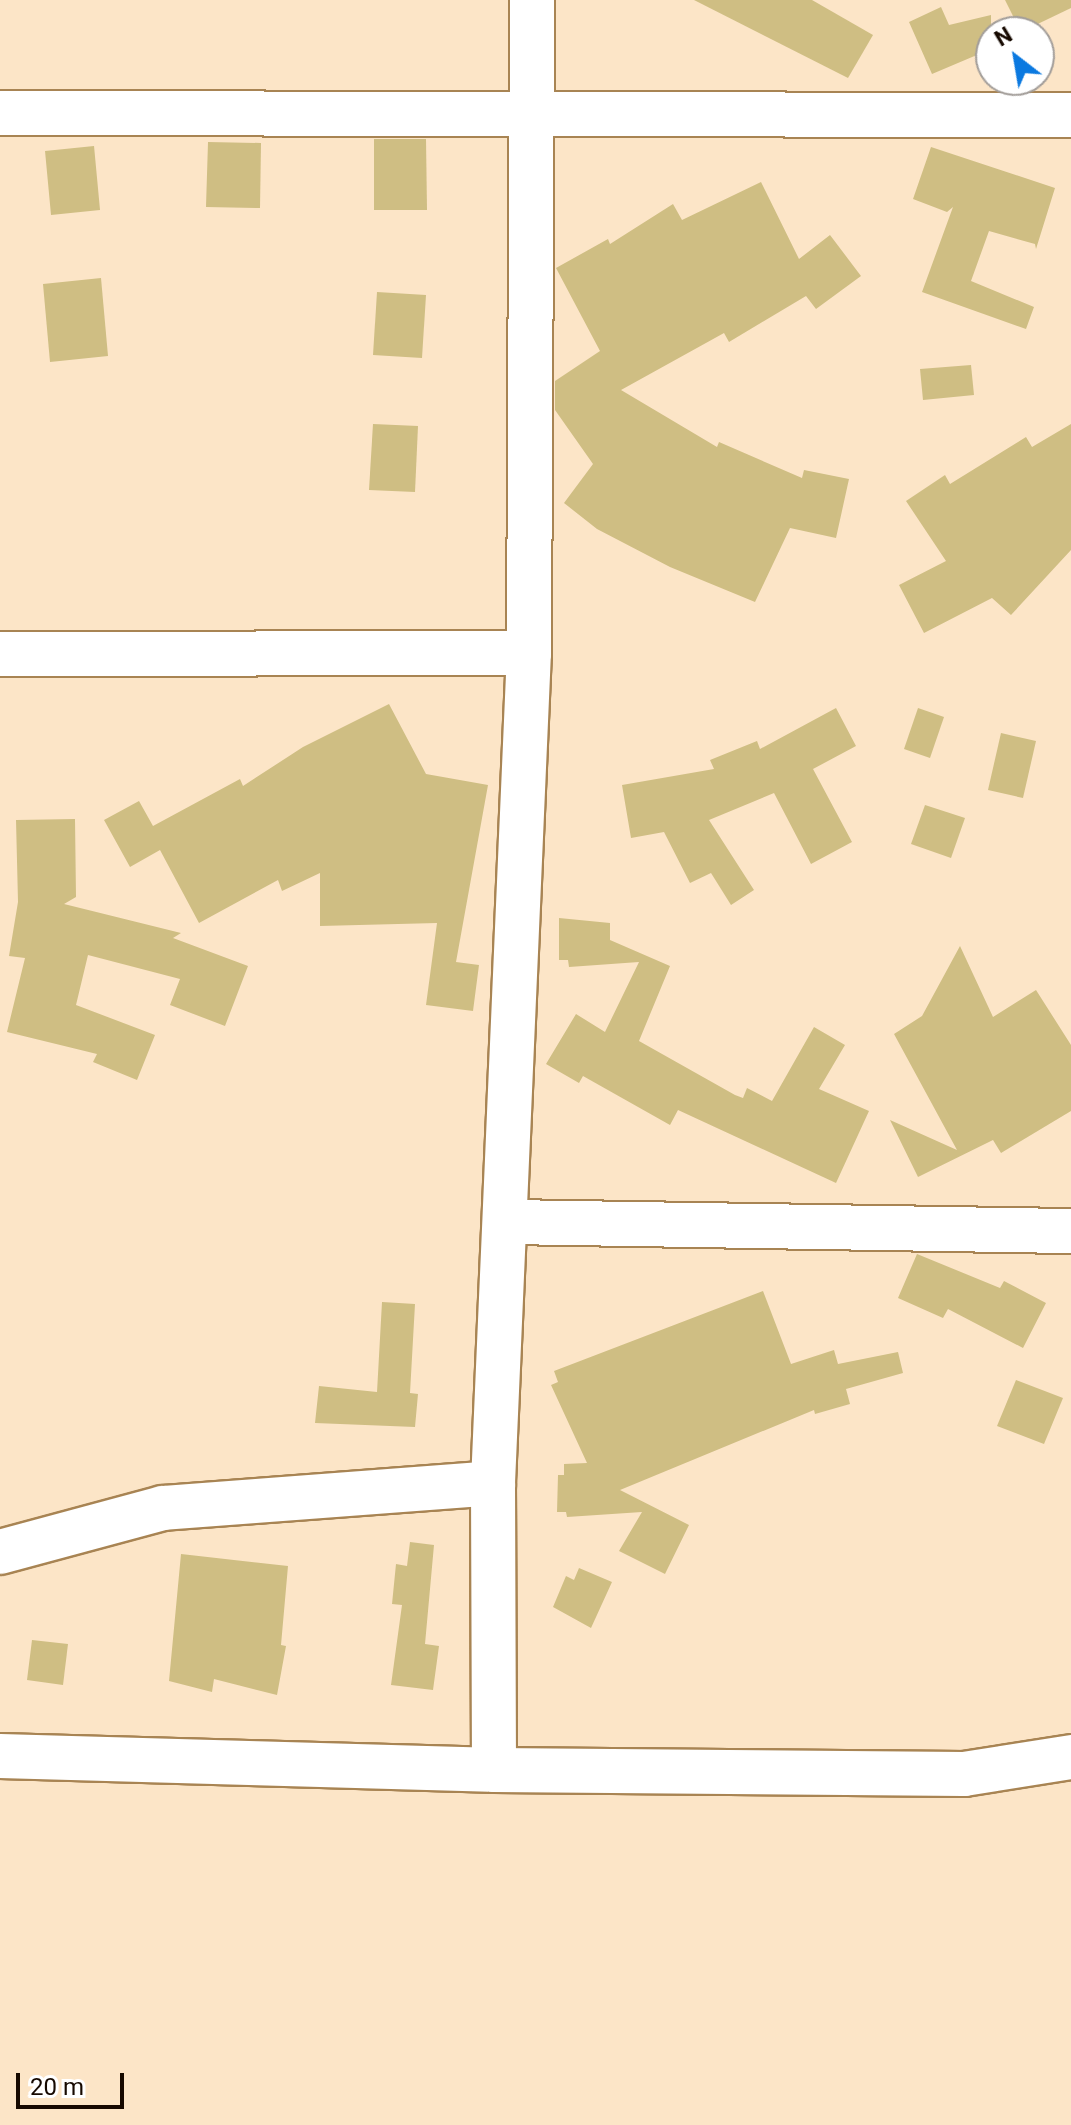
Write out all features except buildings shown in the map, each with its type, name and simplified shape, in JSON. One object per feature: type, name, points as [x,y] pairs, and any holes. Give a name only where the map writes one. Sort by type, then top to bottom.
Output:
[{"type":"street","points":[[494,1770],[493,1483],[508,1222],[529,653],[532,0]]},
{"type":"street","points":[[0,113],[1071,115]]},
{"type":"street","points":[[0,654],[529,653]]},
{"type":"street","points":[[508,1222],[1071,1231]]},
{"type":"street","points":[[0,1552],[163,1508],[493,1483]]},
{"type":"street","points":[[0,1756],[494,1770],[964,1774],[1071,1757]]}]
